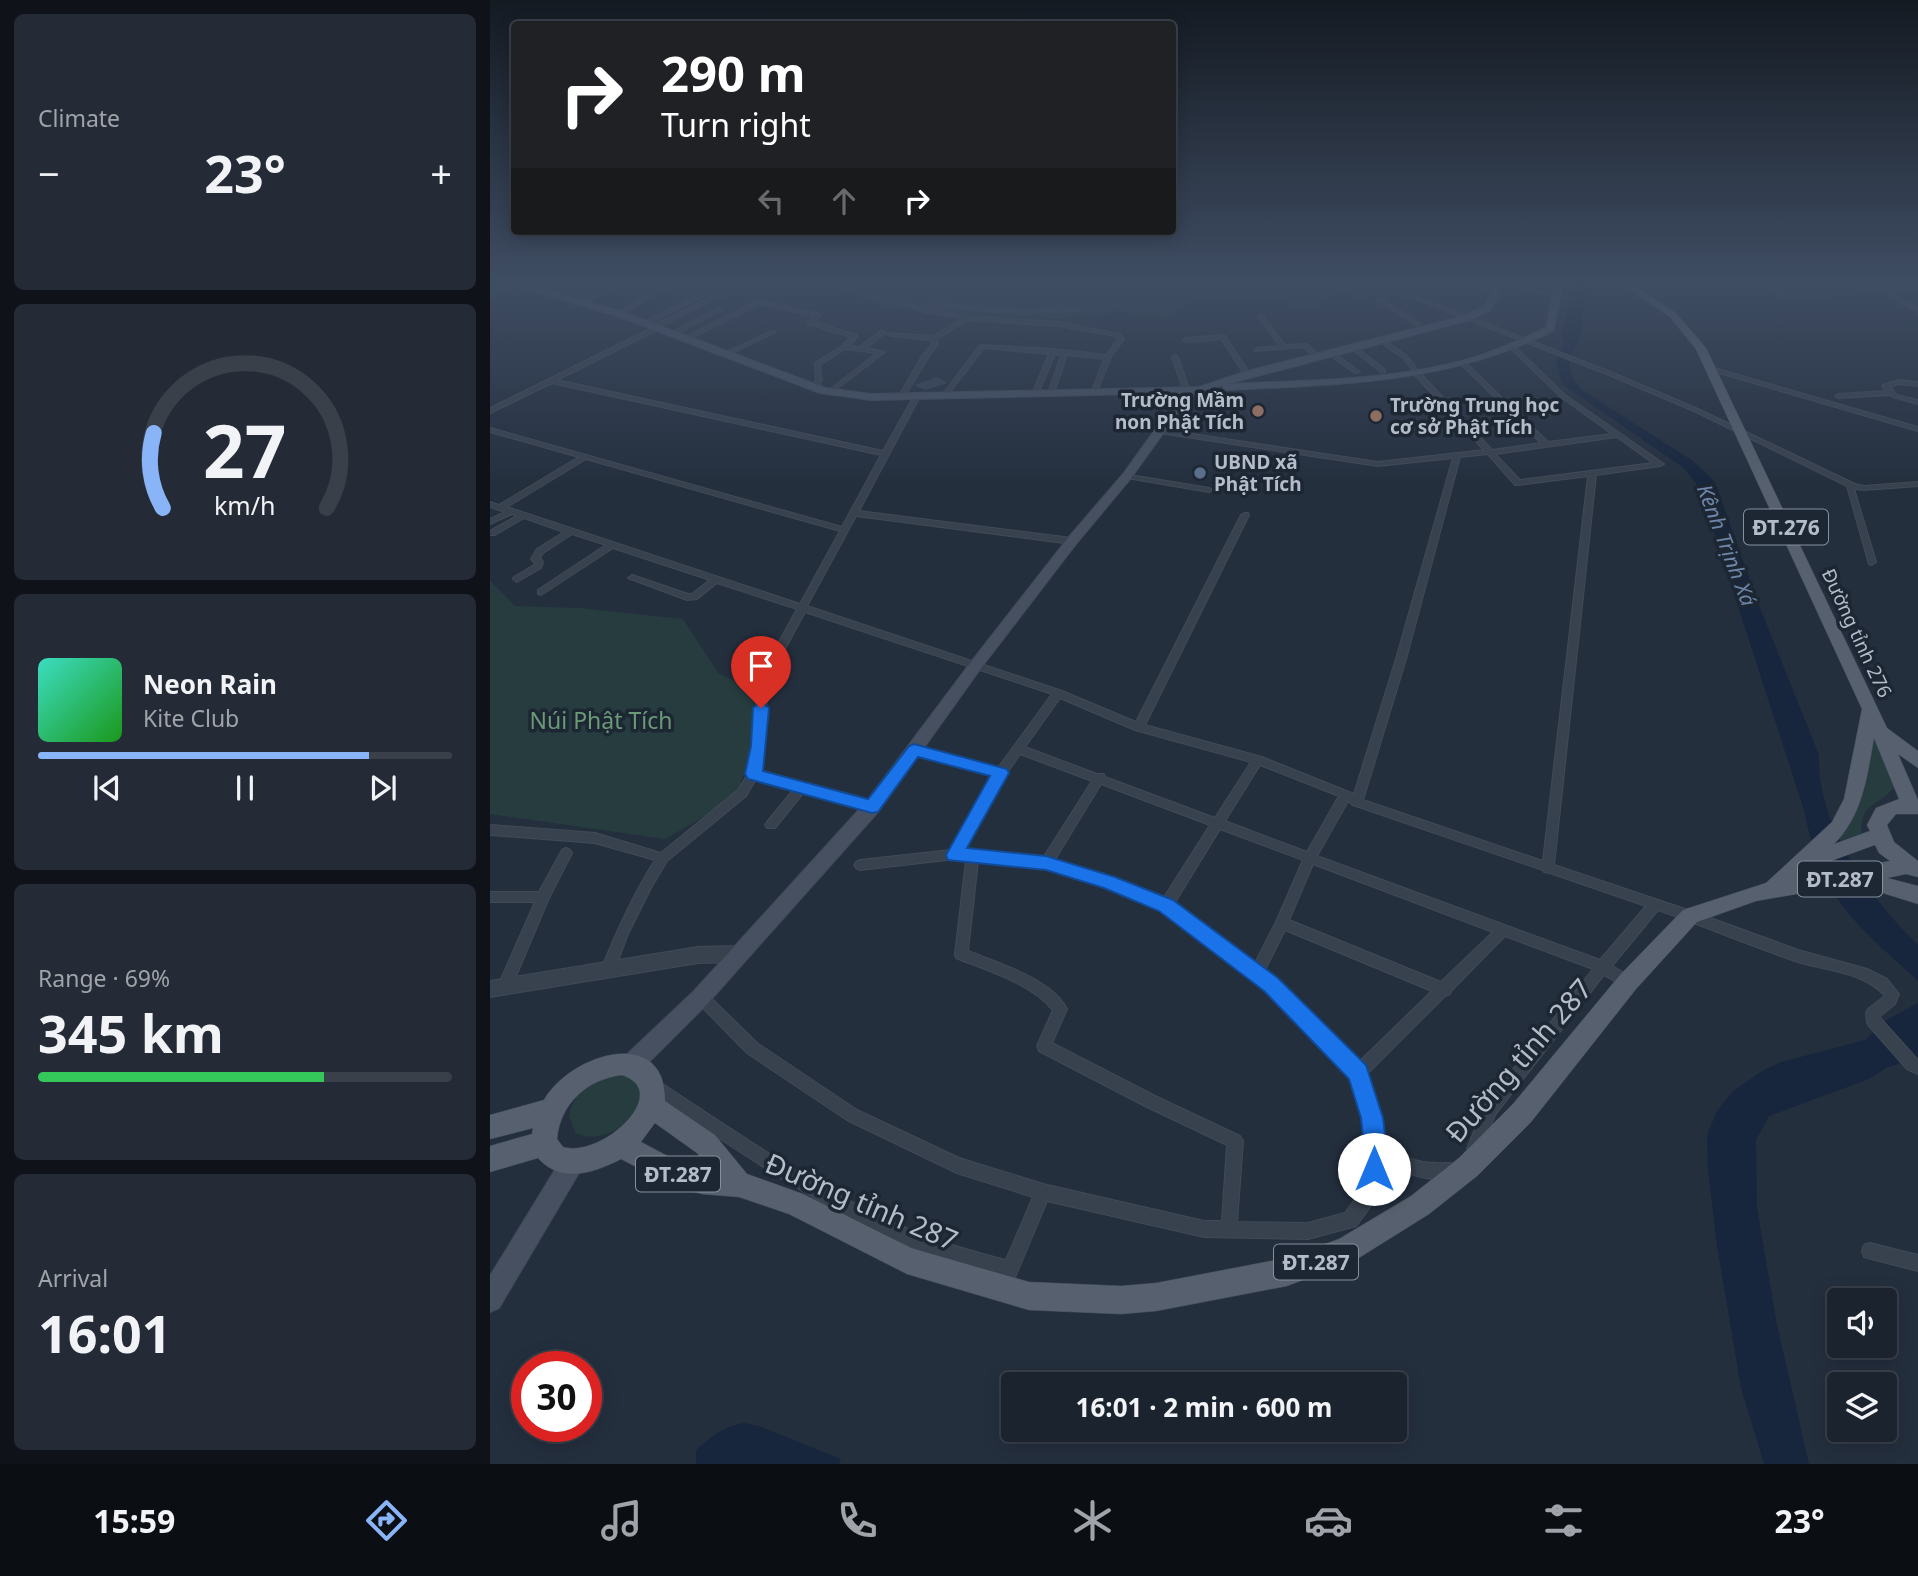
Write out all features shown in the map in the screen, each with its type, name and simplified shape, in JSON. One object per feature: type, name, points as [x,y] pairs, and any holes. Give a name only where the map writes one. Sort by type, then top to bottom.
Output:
[{"type":"main road","points":[[710,348],[815,388],[871,397],[1192,390],[1416,372],[1464,364],[1508,348]]},
{"type":"main road","points":[[631,1065],[701,996],[872,807],[976,665],[1072,541],[1127,476],[1181,401],[1192,390],[1347,348]]},
{"type":"main road","name":"Đường tỉnh 276","points":[[1700,348],[1915,806]]},
{"type":"main road","points":[[1802,863],[1839,827],[1853,799],[1871,708]]},
{"type":"main road","points":[[1879,727],[1903,751],[1918,761]]},
{"type":"main road","points":[[1913,869],[1890,852],[1877,825],[1882,813],[1896,806],[1915,806]]},
{"type":"main road","name":"Đường tỉnh 287","points":[[1772,890],[1802,863],[1880,836]]},
{"type":"main road","name":"Đường tỉnh 287","points":[[622,1146],[671,1172],[702,1181],[740,1184],[794,1203],[907,1260],[1006,1279],[1029,1296],[1121,1300],[1156,1297],[1287,1272],[1347,1249],[1420,1205],[1468,1167],[1522,1113],[1628,982],[1690,916],[1772,890],[1913,869]]},
{"type":"main road","points":[[1855,877],[1918,895]]},
{"type":"main road","points":[[612,1065],[631,1065],[647,1074],[652,1096],[643,1123],[622,1146],[593,1160],[572,1163],[557,1158],[544,1141],[550,1111],[563,1092],[581,1077],[612,1065]]},
{"type":"main road","name":"Đường tỉnh 287","points":[[652,1096],[706,1144],[740,1184]]},
{"type":"main road","points":[[490,1127],[550,1111]]},
{"type":"main road","points":[[490,1145],[544,1141]]},
{"type":"main road","points":[[490,1159],[544,1141]]},
{"type":"main road","points":[[490,1299],[572,1163]]},
{"type":"street","points":[[490,411],[552,381],[607,348]]},
{"type":"street","points":[[726,354],[738,348]]},
{"type":"street","points":[[815,388],[819,380],[817,365],[842,348]]},
{"type":"street","points":[[830,392],[882,352],[855,348]]},
{"type":"street","points":[[902,396],[931,348]]},
{"type":"street","points":[[945,395],[980,348]]},
{"type":"street","points":[[1015,348],[1108,357]]},
{"type":"street","points":[[1094,393],[1108,357],[1114,348]]},
{"type":"street","points":[[1230,348],[1247,374]]},
{"type":"street","points":[[1257,350],[1268,348]]},
{"type":"street","points":[[1311,348],[1357,372]]},
{"type":"street","points":[[1355,348],[1383,371]]},
{"type":"street","points":[[1393,348],[1405,357],[1518,483],[1660,464],[1563,396],[1513,348]]},
{"type":"street","points":[[1548,348],[1696,410],[1852,485],[1864,488],[1918,484]]},
{"type":"street","points":[[1035,394],[1053,351]]},
{"type":"street","points":[[1051,393],[1065,352]]},
{"type":"street","points":[[1175,358],[1192,390]]},
{"type":"street","points":[[1464,364],[1547,445]]},
{"type":"street","points":[[1711,369],[1918,429]]},
{"type":"street","points":[[552,381],[886,454]]},
{"type":"street","points":[[1889,393],[1885,386],[1892,382],[1918,384]]},
{"type":"street","points":[[1838,396],[1889,393],[1918,402]]},
{"type":"street","points":[[608,970],[621,934],[646,885],[663,859],[742,793],[754,774],[759,746],[763,680],[917,396]]},
{"type":"street","points":[[490,430],[845,530]]},
{"type":"street","points":[[1160,431],[1367,463],[1395,464],[1619,435]]},
{"type":"street","points":[[1357,802],[1401,659],[1457,456]]},
{"type":"street","points":[[490,522],[498,507],[585,457]]},
{"type":"street","points":[[1548,869],[1592,473]]},
{"type":"street","points":[[1127,476],[1209,490]]},
{"type":"street","points":[[1852,485],[1850,488],[1872,562]]},
{"type":"street","points":[[498,507],[1058,693],[1139,727],[1258,760],[1346,794],[1357,802],[1690,916],[1798,956],[1874,978],[1892,994],[1890,1000],[1873,1013],[1877,1027],[1915,1066]]},
{"type":"street","points":[[854,513],[1072,541]]},
{"type":"street","points":[[492,533],[524,515]]},
{"type":"street","points":[[1139,727],[1245,515]]},
{"type":"street","points":[[517,579],[538,566],[539,562],[535,559],[540,551],[571,531]]},
{"type":"street","points":[[541,592],[612,545]]},
{"type":"street","points":[[632,578],[687,597],[694,597],[715,580]]},
{"type":"street","points":[[955,855],[1001,773],[1058,693]]},
{"type":"street","points":[[1019,749],[1602,967],[1628,982]]},
{"type":"street","points":[[914,750],[1001,773]]},
{"type":"street","points":[[1166,905],[1220,824],[1258,760]]},
{"type":"street","points":[[754,774],[872,807]]},
{"type":"street","points":[[1046,863],[1100,778]]},
{"type":"street","points":[[771,825],[802,788]]},
{"type":"street","points":[[1256,973],[1282,923],[1310,858],[1346,794]]},
{"type":"street","points":[[490,830],[595,838],[663,859]]},
{"type":"street","points":[[498,988],[566,853]]},
{"type":"street","points":[[701,996],[752,1048],[852,1115],[957,1166],[1043,1192],[1203,1229],[1308,1231],[1350,1220],[1373,1189],[1376,1148],[1372,1118],[1358,1073],[1320,1031],[1256,973],[1166,905],[1108,882],[1046,863],[955,855],[860,865]]},
{"type":"street","points":[[973,855],[961,954],[1040,991],[1057,1003],[1060,1009],[1058,1019],[1044,1046],[1235,1141],[1230,1229]]},
{"type":"street","points":[[490,897],[543,897]]},
{"type":"street","points":[[1376,1148],[1385,1157],[1440,1173],[1468,1167],[1489,1111],[1602,967],[1655,905]]},
{"type":"street","points":[[1282,923],[1446,990]]},
{"type":"street","points":[[1358,1073],[1446,990],[1503,930]]},
{"type":"street","points":[[498,988],[698,955],[740,954]]},
{"type":"street","points":[[652,1096],[900,1233],[957,1255],[1006,1279],[1043,1192]]},
{"type":"street","points":[[1870,1251],[1918,1263]]},
{"type":"green space","name":"Núi Phật Tích","points":[[490,581],[515,606],[579,608],[683,619],[719,674],[757,690],[756,740],[737,793],[712,812],[665,839],[490,814]]},
{"type":"green space","points":[[1874,736],[1894,780],[1894,787],[1864,814],[1861,834],[1835,842]]},
{"type":"green space","points":[[622,1073],[637,1080],[640,1090],[641,1096],[633,1115],[616,1130],[606,1134],[585,1136],[576,1133],[569,1117],[575,1099],[595,1082]]},
{"type":"water","name":"Kênh Trịnh Xá","points":[[1562,348],[1575,348],[1569,362],[1572,377],[1582,390],[1693,461],[1715,482],[1758,603],[1819,755],[1820,781],[1837,833],[1865,883],[1918,945],[1918,981],[1853,919],[1825,875],[1698,486],[1684,468],[1562,384],[1556,362]]},
{"type":"water","points":[[1918,1003],[1918,1057],[1886,1068],[1869,1079],[1769,1116],[1756,1140],[1757,1207],[1776,1320],[1809,1464],[1764,1464],[1741,1388],[1717,1246],[1708,1170],[1707,1135],[1717,1111],[1733,1091],[1764,1070],[1781,1062],[1865,1040],[1887,1020]]},
{"type":"water","points":[[744,1423],[759,1426],[841,1459],[839,1464],[696,1464],[696,1450],[724,1429]]},
{"type":"building","points":[[937,377],[948,383],[925,390],[914,385]]},
{"type":"place","name":"Trường Mầm non Phật Tích","points":[[1258,411]]},
{"type":"place","name":"Trường Trung học cơ sở Phật Tích","points":[[1376,416]]},
{"type":"place","name":"UBND xã Phật Tích","points":[[1200,473]]},
{"type":"route","points":[[761,708],[754,774],[872,807],[914,750],[1001,773],[955,855],[1046,863],[1108,882],[1166,905],[1271,985],[1320,1031],[1358,1073],[1372,1118],[1376,1148],[1374,1169]]}]
